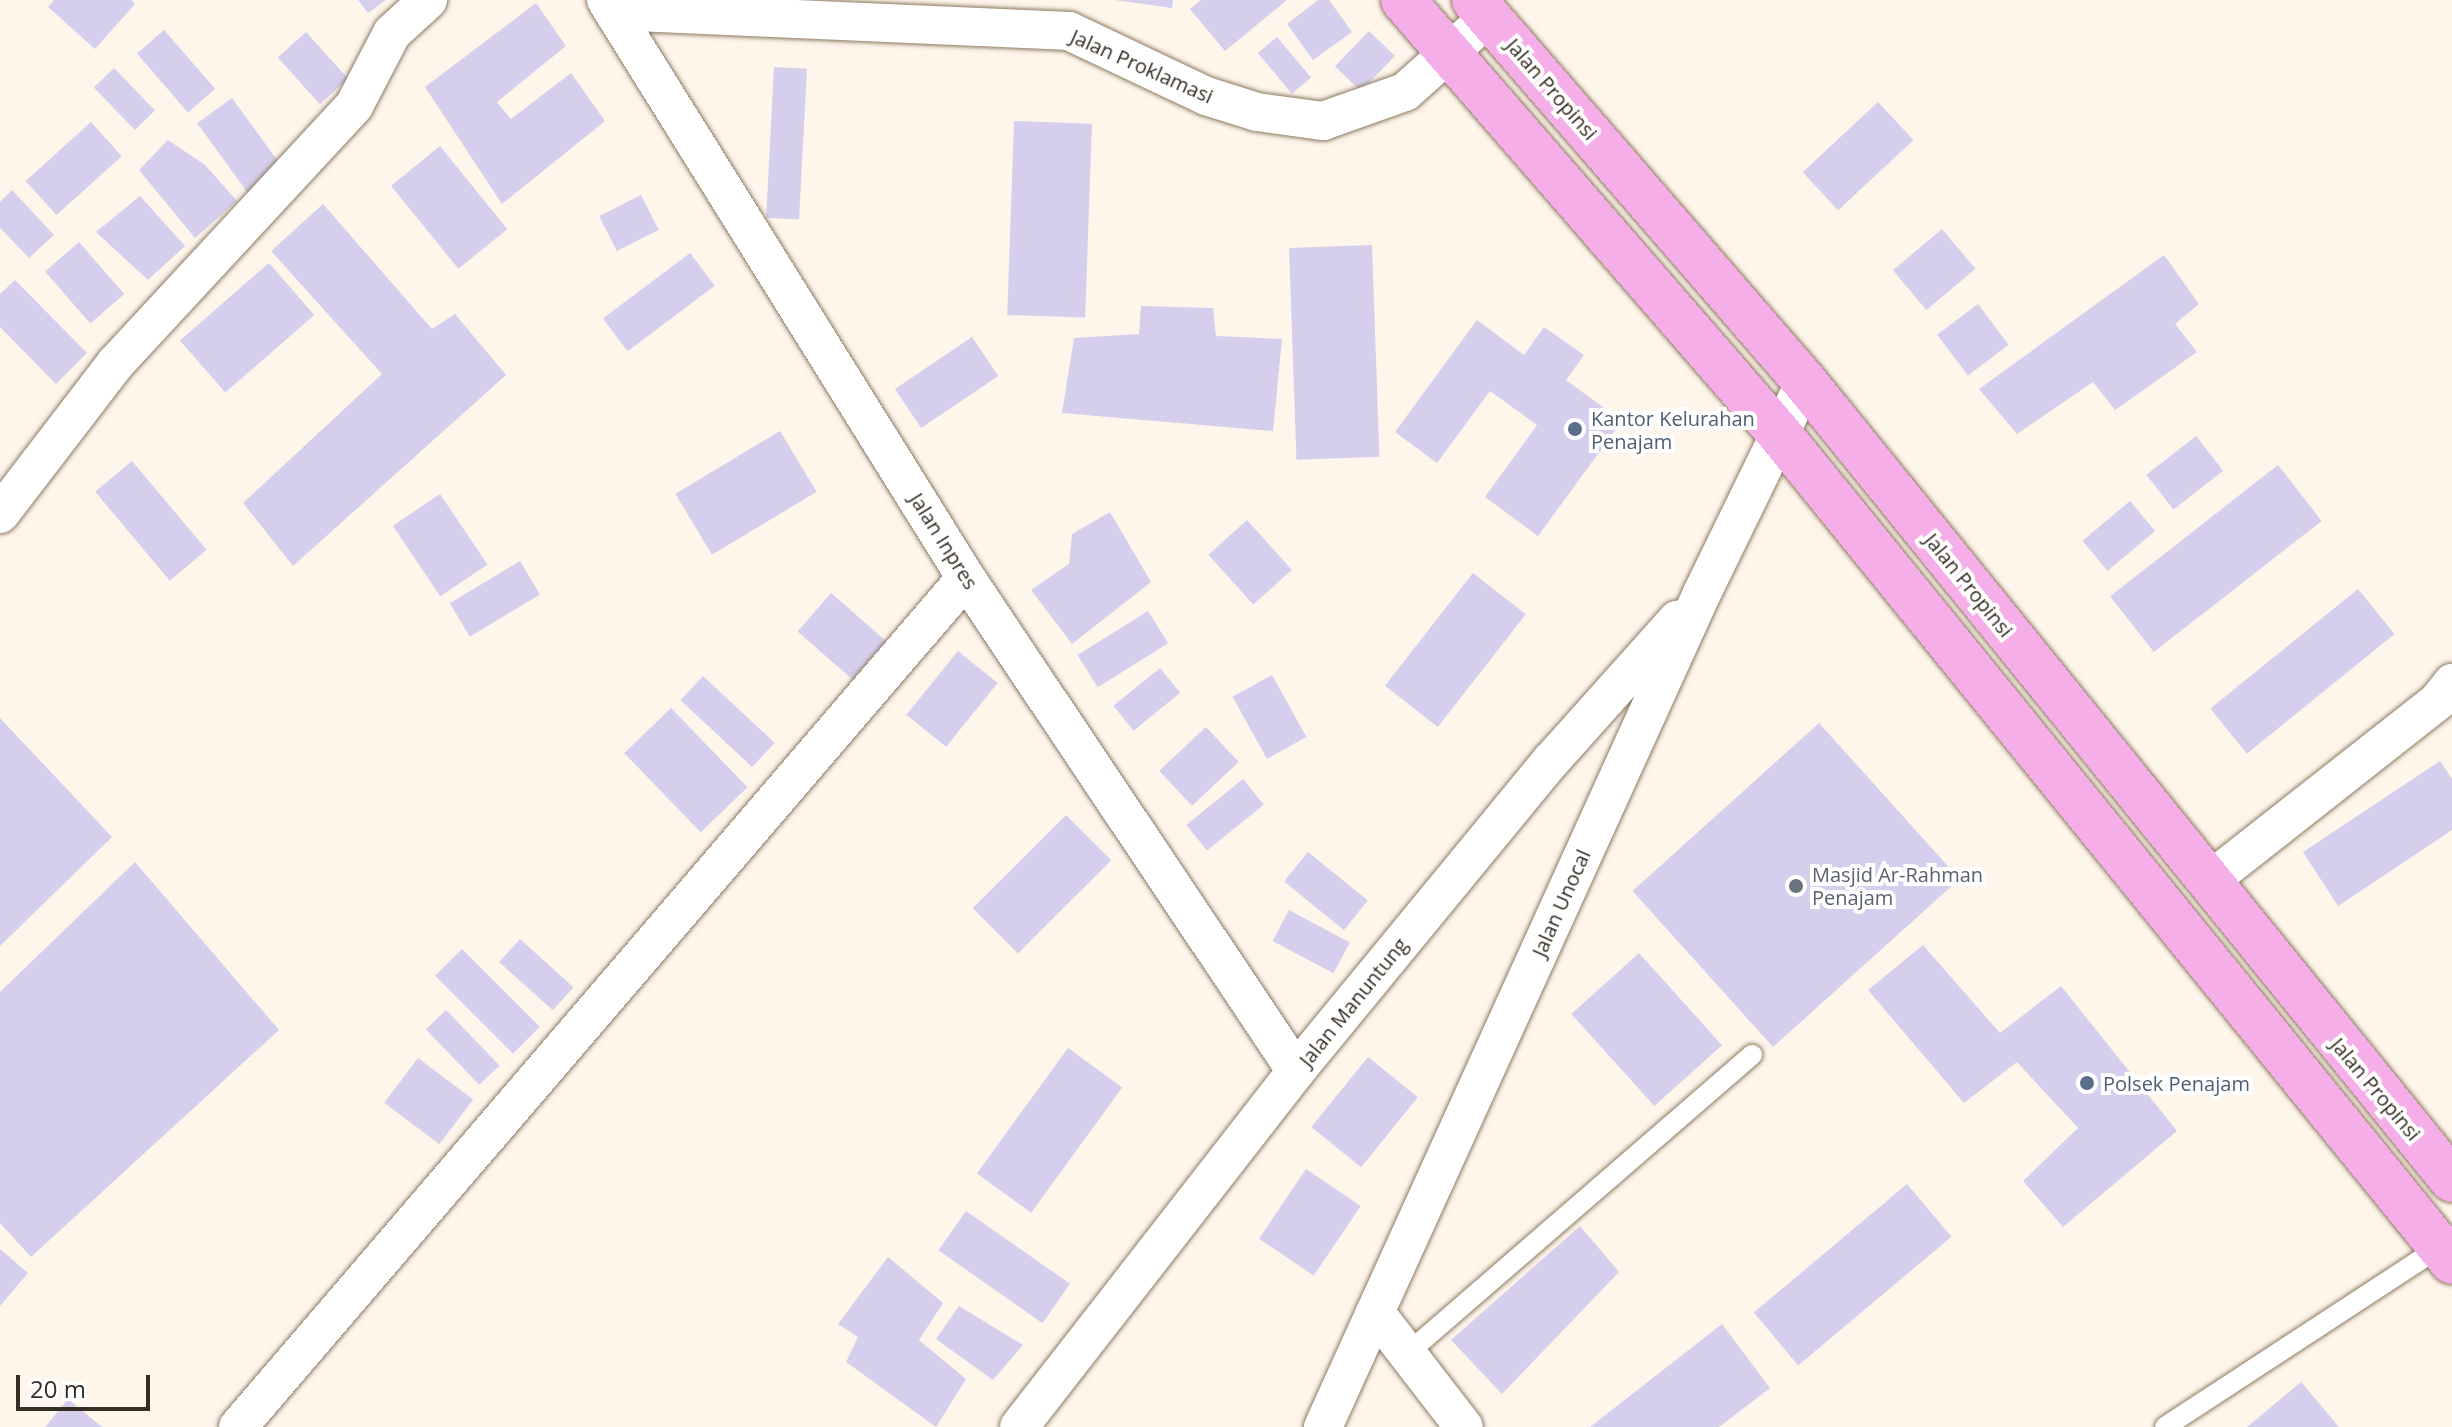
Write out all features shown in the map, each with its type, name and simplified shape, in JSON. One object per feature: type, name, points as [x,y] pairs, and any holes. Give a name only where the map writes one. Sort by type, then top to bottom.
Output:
[{"type":"highway","points":[[1403,0],[1778,432],[2252,1020],[2446,1254]]},
{"type":"highway","name":"Jalan Propinsi","points":[[1481,8],[1805,382],[2294,990],[2452,1180]]},
{"type":"highway","points":[[2252,1020],[2294,990]]},
{"type":"street","points":[[0,514],[116,363],[354,106],[392,33],[428,0]]},
{"type":"street","name":"Jalan Proklamasi","points":[[610,5],[1069,31],[1206,96],[1257,112],[1323,121],[1405,92],[1451,57],[1481,8]]},
{"type":"street","name":"Jalan Inpres","points":[[610,5],[966,578],[1296,1071]]},
{"type":"street","name":"Jalan Unocal","points":[[1323,1427],[1703,591],[1805,382]]},
{"type":"street","points":[[238,1427],[966,578]]},
{"type":"street","name":"Jalan Manuntung","points":[[1019,1427],[1296,1071],[1550,762],[1703,591]]},
{"type":"street","points":[[2208,882],[2438,701],[2452,683]]},
{"type":"street","points":[[1375,1312],[1409,1352],[1464,1427]]},
{"type":"lane","points":[[1409,1352],[1752,1055]]},
{"type":"lane","points":[[2165,1427],[2446,1254]]},
{"type":"building","points":[[54,0],[131,0],[135,4],[95,49],[48,7]]},
{"type":"building","points":[[358,0],[386,0],[368,13]]},
{"type":"building","points":[[1115,0],[1173,0],[1172,8]]},
{"type":"building","points":[[1201,0],[1287,0],[1225,51],[1190,9]]},
{"type":"building","points":[[1318,0],[1329,0],[1352,32],[1313,60],[1287,24]]},
{"type":"building","points":[[536,3],[566,46],[497,102],[511,119],[571,73],[605,121],[502,204],[425,87]]},
{"type":"building","points":[[164,30],[215,89],[188,112],[137,54]]},
{"type":"building","points":[[1369,31],[1395,56],[1361,91],[1335,66]]},
{"type":"building","points":[[306,32],[348,79],[320,104],[278,57]]},
{"type":"building","points":[[1277,37],[1311,78],[1292,94],[1258,53]]},
{"type":"building","points":[[774,67],[807,69],[799,220],[766,218]]},
{"type":"building","points":[[114,68],[155,110],[135,130],[94,87]]},
{"type":"building","points":[[232,98],[283,168],[248,193],[197,123]]},
{"type":"building","points":[[1878,102],[1913,140],[1838,210],[1803,172]]},
{"type":"building","points":[[1014,121],[1092,124],[1085,318],[1007,315]]},
{"type":"building","points":[[91,122],[122,156],[56,215],[26,181]]},
{"type":"building","points":[[168,140],[205,165],[237,201],[195,238],[139,170]]},
{"type":"building","points":[[440,146],[507,229],[458,269],[391,186]]},
{"type":"building","points":[[12,190],[54,235],[29,258],[0,228],[0,202]]},
{"type":"building","points":[[641,195],[659,230],[617,251],[599,216]]},
{"type":"building","points":[[140,196],[185,246],[148,280],[96,232]]},
{"type":"building","points":[[323,204],[432,329],[455,314],[506,375],[293,566],[243,503],[382,374],[271,251]]},
{"type":"building","points":[[1942,229],[1975,269],[1926,310],[1893,270]]},
{"type":"building","points":[[79,242],[124,294],[90,324],[45,272]]},
{"type":"building","points":[[1372,245],[1379,457],[1296,460],[1289,248]]},
{"type":"building","points":[[690,253],[715,286],[628,351],[603,319]]},
{"type":"building","points":[[2164,255],[2199,304],[2175,324],[2197,352],[2115,410],[2093,382],[2017,434],[1979,389]]},
{"type":"building","points":[[269,263],[314,315],[225,392],[180,340]]},
{"type":"building","points":[[15,280],[87,353],[56,384],[0,327],[0,294]]},
{"type":"building","points":[[1978,304],[2009,345],[1968,375],[1937,335]]},
{"type":"building","points":[[1141,306],[1213,308],[1216,336],[1282,339],[1273,431],[1062,413],[1074,338],[1139,334]]},
{"type":"building","name":"Kantor Kelurahan Penajam","points":[[1477,320],[1524,355],[1544,327],[1584,355],[1566,380],[1622,421],[1538,536],[1485,497],[1537,425],[1490,391],[1437,463],[1395,432]]},
{"type":"building","points":[[972,337],[998,376],[921,428],[895,389]]},
{"type":"building","points":[[780,431],[817,492],[712,555],[675,494]]},
{"type":"building","points":[[2196,436],[2223,471],[2173,509],[2146,475]]},
{"type":"building","points":[[132,461],[207,550],[170,581],[95,492]]},
{"type":"building","points":[[2278,465],[2322,521],[2154,652],[2110,596]]},
{"type":"building","points":[[440,494],[488,564],[440,596],[393,526]]},
{"type":"building","points":[[2130,501],[2155,531],[2108,571],[2083,541]]},
{"type":"building","points":[[1110,512],[1151,582],[1072,644],[1031,590],[1069,564],[1072,534]]},
{"type":"building","points":[[1247,520],[1292,570],[1253,605],[1208,555]]},
{"type":"building","points":[[520,561],[540,594],[470,637],[450,603]]},
{"type":"building","points":[[1473,573],[1526,614],[1438,727],[1385,686]]},
{"type":"building","points":[[2358,589],[2395,634],[2247,754],[2210,709]]},
{"type":"building","points":[[831,593],[886,641],[853,679],[798,631]]},
{"type":"building","points":[[1148,611],[1168,643],[1098,687],[1078,655]]},
{"type":"building","points":[[958,651],[998,683],[946,747],[906,715]]},
{"type":"building","points":[[1160,668],[1180,693],[1134,731],[1113,706]]},
{"type":"building","points":[[1272,675],[1306,737],[1267,759],[1233,697]]},
{"type":"building","points":[[703,676],[775,743],[752,767],[680,700]]},
{"type":"building","points":[[671,708],[747,787],[701,832],[624,753]]},
{"type":"building","points":[[0,718],[112,837],[0,946]]},
{"type":"building","name":"Masjid Ar-Rahman Penajam","points":[[1819,723],[1960,879],[1773,1047],[1632,891]]},
{"type":"building","points":[[1206,727],[1239,762],[1192,806],[1159,771]]},
{"type":"building","points":[[2440,761],[2452,779],[2452,830],[2338,906],[2303,852]]},
{"type":"building","points":[[1243,779],[1264,805],[1207,851],[1186,825]]},
{"type":"building","points":[[1066,815],[1111,860],[1018,954],[973,908]]},
{"type":"building","points":[[1308,852],[1368,900],[1344,930],[1284,882]]},
{"type":"building","points":[[135,862],[279,1030],[31,1257],[0,1223],[0,992]]},
{"type":"building","points":[[1289,910],[1350,942],[1333,973],[1273,941]]},
{"type":"building","points":[[520,939],[574,987],[553,1010],[499,962]]},
{"type":"building","name":"Polsek Penajam","points":[[1923,945],[2000,1033],[2061,986],[2177,1131],[2063,1227],[2023,1181],[2078,1128],[2017,1062],[1964,1103],[1868,990]]},
{"type":"building","points":[[462,949],[540,1027],[513,1054],[435,976]]},
{"type":"building","points":[[1639,953],[1722,1045],[1654,1106],[1571,1014]]},
{"type":"building","points":[[446,1010],[499,1065],[479,1085],[426,1029]]},
{"type":"building","points":[[1068,1048],[1122,1087],[1031,1213],[977,1173]]},
{"type":"building","points":[[1368,1057],[1418,1097],[1361,1167],[1311,1127]]},
{"type":"building","points":[[418,1058],[473,1100],[439,1144],[384,1103]]},
{"type":"building","points":[[1306,1169],[1361,1206],[1314,1276],[1259,1239]]},
{"type":"building","points":[[1907,1184],[1951,1237],[1798,1365],[1754,1313]]},
{"type":"building","points":[[966,1211],[1070,1284],[1043,1323],[938,1250]]},
{"type":"building","points":[[1580,1226],[1619,1272],[1502,1394],[1451,1340]]},
{"type":"building","points":[[0,1249],[28,1273],[0,1306]]},
{"type":"building","points":[[888,1257],[943,1303],[919,1340],[966,1379],[936,1427],[846,1362],[858,1337],[838,1324]]},
{"type":"building","points":[[959,1306],[1023,1345],[993,1380],[936,1339]]},
{"type":"building","points":[[1722,1324],[1770,1388],[1719,1427],[1590,1427]]},
{"type":"building","points":[[2301,1382],[2339,1427],[2247,1427]]},
{"type":"building","points":[[68,1399],[102,1427],[45,1427]]},
{"type":"place","name":"Kantor Kelurahan Penajam","points":[[1575,429]]},
{"type":"place","name":"Masjid Ar-Rahman Penajam","points":[[1796,886]]},
{"type":"place","name":"Polsek Penajam","points":[[2087,1083]]}]
